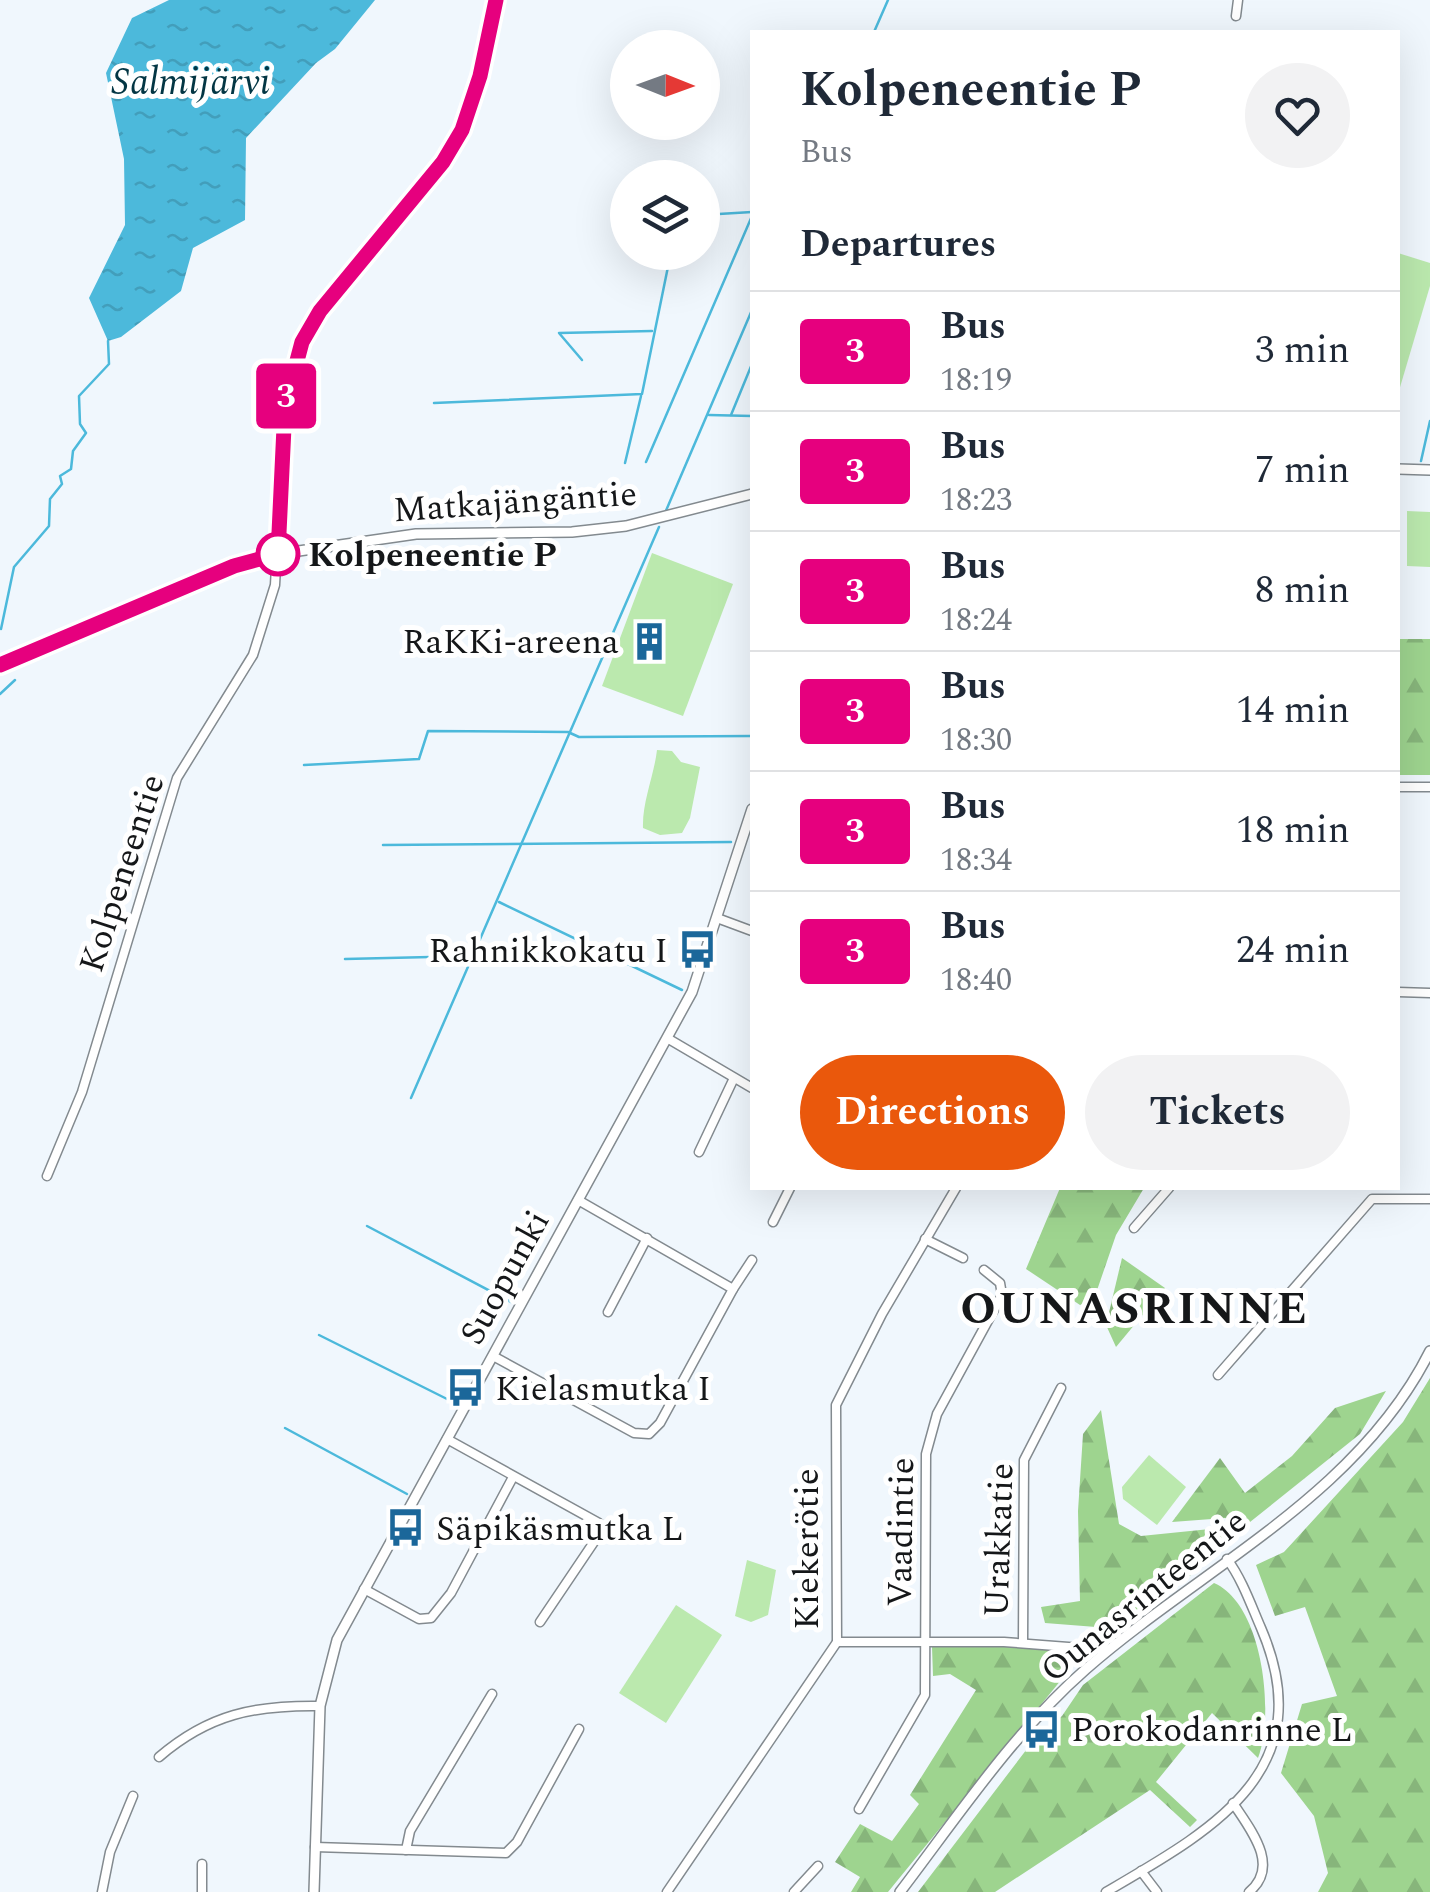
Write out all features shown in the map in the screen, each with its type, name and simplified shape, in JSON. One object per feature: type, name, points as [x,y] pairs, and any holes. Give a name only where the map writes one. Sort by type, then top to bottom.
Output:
[{"type":"street","name":"Kolpeneentie","points":[[46,1176],[82,1092],[177,778],[253,655],[274,585],[285,406],[298,352],[320,311],[443,162],[462,130],[480,76],[496,0]]},
{"type":"street","points":[[1236,16],[1238,0]]},
{"type":"street","points":[[1400,469],[1430,470]]},
{"type":"street","name":"Matkajängäntie","points":[[0,666],[234,566],[278,554],[400,535],[572,532],[626,526],[750,495]]},
{"type":"street","points":[[1400,787],[1430,787]]},
{"type":"street","name":"Suopunki","points":[[314,1892],[320,1706],[328,1663],[364,1589],[701,970],[750,815]]},
{"type":"street","points":[[717,918],[750,930]]},
{"type":"street","points":[[1400,992],[1430,992]]},
{"type":"street","points":[[667,1038],[750,1087]]},
{"type":"street","points":[[700,1152],[734,1078]]},
{"type":"street","points":[[773,1222],[789,1190]]},
{"type":"street","name":"Kiekerötie","points":[[667,1892],[837,1642],[834,1410],[955,1190]]},
{"type":"street","points":[[1134,1228],[1167,1190]]},
{"type":"street","points":[[1218,1375],[1372,1199],[1430,1199]]},
{"type":"street","points":[[578,1200],[733,1289]]},
{"type":"street","points":[[608,1312],[647,1238]]},
{"type":"street","points":[[925,1239],[963,1258]]},
{"type":"street","points":[[493,1356],[634,1433],[649,1434],[660,1423],[752,1260]]},
{"type":"street","name":"Vaadintie","points":[[926,1643],[926,1454],[937,1414],[1002,1296],[1000,1283],[984,1270]]},
{"type":"street","name":"Ounasrinteentie","points":[[900,1892],[1006,1753],[1108,1650],[1298,1508],[1362,1450],[1397,1408],[1430,1351]]},
{"type":"street","name":"Urakkatie","points":[[1023,1643],[1024,1460],[1061,1388]]},
{"type":"street","points":[[447,1439],[601,1527],[551,1612],[540,1622]]},
{"type":"street","points":[[364,1589],[419,1618],[431,1618],[450,1593],[513,1476]]},
{"type":"street","points":[[1106,1892],[1233,1803],[1266,1766],[1277,1739],[1280,1712],[1276,1676],[1266,1640],[1227,1559]]},
{"type":"street","points":[[837,1642],[1023,1643],[1108,1650]]},
{"type":"street","points":[[860,1808],[874,1776],[922,1702],[926,1643]]},
{"type":"street","points":[[406,1850],[410,1831],[492,1694]]},
{"type":"street","points":[[158,1758],[175,1743],[238,1712],[258,1707],[320,1706]]},
{"type":"street","points":[[315,1848],[494,1854],[512,1850],[578,1729]]},
{"type":"street","points":[[102,1892],[107,1862],[133,1796]]},
{"type":"street","points":[[1233,1803],[1264,1858],[1260,1881],[1249,1892]]},
{"type":"street","points":[[202,1864],[202,1892]]},
{"type":"street","points":[[794,1892],[818,1866]]},
{"type":"street","points":[[1141,1870],[1157,1892]]},
{"type":"green space","points":[[1400,254],[1430,263],[1430,286],[1400,387]]},
{"type":"green space","points":[[1407,511],[1430,512],[1430,567],[1407,566]]},
{"type":"green space","points":[[652,553],[733,584],[683,716],[602,686]]},
{"type":"green space","points":[[1400,639],[1430,639],[1430,775],[1400,775]]},
{"type":"green space","points":[[657,750],[672,751],[681,762],[700,767],[690,818],[682,833],[660,835],[643,828]]},
{"type":"green space","points":[[1059,1190],[1143,1190],[1116,1235],[1094,1299],[1080,1305],[1026,1269]]},
{"type":"green space","points":[[1122,1258],[1165,1288],[1116,1347],[1106,1325]]},
{"type":"green space","points":[[1430,1378],[1430,1892],[1318,1892],[1328,1873],[1314,1816],[1281,1773],[1302,1704],[1337,1696],[1305,1607],[1275,1616],[1256,1565],[1284,1552],[1403,1422]]},
{"type":"green space","points":[[1386,1391],[1360,1434],[1245,1526],[1225,1518],[1172,1522],[1220,1458],[1245,1493],[1292,1456],[1335,1408]]},
{"type":"green space","points":[[1101,1410],[1119,1524],[1141,1536],[1220,1528],[1228,1541],[1191,1575],[1109,1628],[1045,1623],[1041,1607],[1080,1601],[1078,1511],[1083,1434]]},
{"type":"green space","points":[[1149,1455],[1186,1487],[1157,1525],[1123,1499],[1122,1487]]},
{"type":"green space","points":[[747,1560],[776,1570],[768,1615],[751,1622],[735,1616]]},
{"type":"green space","points":[[1214,1583],[1231,1595],[1244,1613],[1261,1662],[1265,1715],[1258,1758],[1212,1713],[1156,1782],[1197,1820],[1190,1827],[1150,1790],[995,1892],[918,1892],[1033,1741],[1062,1716],[1083,1685]]},
{"type":"green space","points":[[676,1605],[722,1635],[666,1723],[619,1693]]},
{"type":"green space","points":[[1023,1643],[1079,1658],[888,1892],[851,1892],[860,1877],[835,1862],[860,1824],[892,1841],[919,1804],[910,1795],[976,1690],[950,1674],[933,1676],[932,1647]]},
{"type":"water","name":"Salmijärvi","points":[[169,0],[375,0],[335,49],[316,63],[246,138],[245,220],[193,248],[181,291],[121,337],[108,341],[89,298],[125,225],[124,159],[106,73],[132,18]]},
{"type":"waterway","points":[[875,30],[888,0]]},
{"type":"waterway","points":[[720,214],[750,212]]},
{"type":"waterway","points":[[646,462],[750,221]]},
{"type":"waterway","points":[[434,403],[642,394],[667,270]]},
{"type":"waterway","points":[[665,513],[750,315]]},
{"type":"waterway","points":[[582,360],[559,333],[652,331]]},
{"type":"waterway","points":[[1,629],[14,567],[49,526],[50,499],[62,484],[60,476],[71,469],[73,451],[86,433],[80,424],[79,396],[109,364],[108,341]]},
{"type":"waterway","points":[[731,415],[750,369]]},
{"type":"waterway","points":[[625,463],[641,396]]},
{"type":"waterway","points":[[709,415],[750,416]]},
{"type":"waterway","points":[[1421,461],[1430,421]]},
{"type":"waterway","points":[[411,1098],[659,527]]},
{"type":"waterway","points":[[0,694],[15,680]]},
{"type":"waterway","points":[[304,765],[419,759],[428,731],[568,732],[579,737],[750,736]]},
{"type":"waterway","points":[[383,845],[731,842]]},
{"type":"waterway","points":[[499,902],[682,990]]},
{"type":"waterway","points":[[345,959],[473,956]]},
{"type":"waterway","points":[[367,1226],[511,1302]]},
{"type":"waterway","points":[[319,1335],[453,1402]]},
{"type":"waterway","points":[[285,1428],[407,1494]]},
{"type":"bus line","name":"3","points":[[0,665],[34,654],[234,566],[278,554],[285,406],[288,382],[302,342],[320,311],[443,162],[462,130],[480,76],[496,0]]},
{"type":"place","name":"Kolpeneentie P","points":[[278,554]]},
{"type":"place","name":"RaKKi-areena","points":[[649,641]]},
{"type":"place","name":"Rahnikkokatu I","points":[[698,950]]},
{"type":"place","name":"Kielasmutka I","points":[[465,1388]]},
{"type":"place","name":"Säpikäsmutka L","points":[[406,1528]]},
{"type":"place","name":"Porokodanrinne L","points":[[1041,1729]]},
{"type":"district","name":"OUNASRINNE","points":[[1135,1307]]}]
